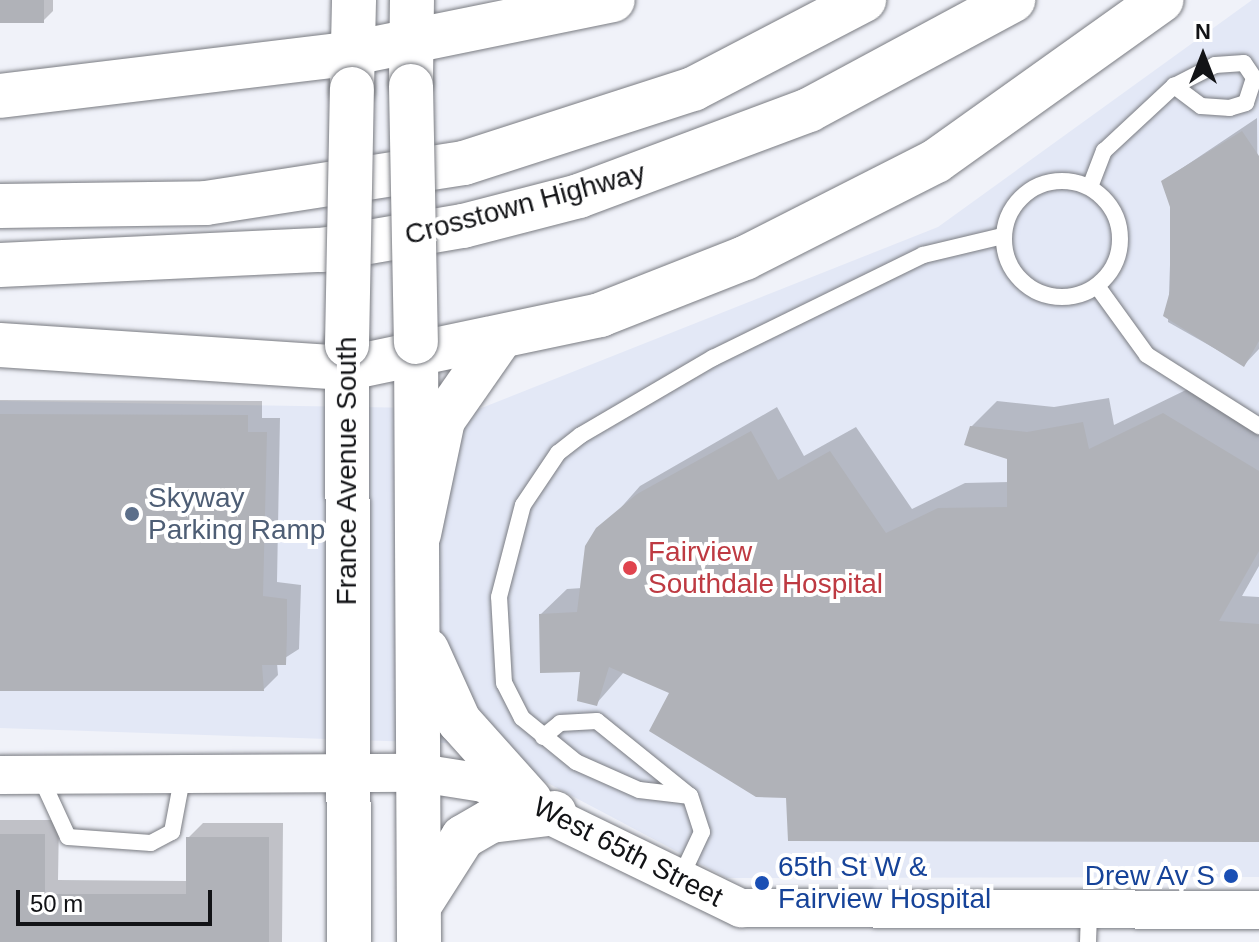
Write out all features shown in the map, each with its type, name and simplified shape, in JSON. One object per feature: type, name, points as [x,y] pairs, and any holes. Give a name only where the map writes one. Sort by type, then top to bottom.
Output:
[{"type":"main road","name":"France Avenue South","points":[[349,942],[348,356],[354,0]]},
{"type":"main road","points":[[412,0],[419,534],[419,924]]},
{"type":"main road","points":[[0,96],[353,71],[412,43],[613,0]]},
{"type":"main road","name":"Crosstown Highway","points":[[0,206],[206,203],[464,163],[693,89],[864,0]]},
{"type":"main road","name":"Crosstown Highway","points":[[0,265],[322,250],[463,226],[579,196],[809,110],[1013,0]]},
{"type":"main road","points":[[0,345],[348,356],[417,345],[501,337],[600,315],[796,234],[936,161],[1162,0]]},
{"type":"main road","points":[[419,534],[443,420],[501,337]]},
{"type":"main road","points":[[419,628],[459,721],[542,807],[491,821],[463,837],[419,924]]},
{"type":"street","name":"West 65th Street","points":[[0,775],[420,773],[542,807],[715,902],[755,909],[1089,926],[1259,910]]},
{"type":"lane","points":[[1090,187],[1104,151],[1174,86]]},
{"type":"lane","points":[[1051,181],[1090,187],[1116,216],[1121,235],[1119,254],[1097,286],[1061,297],[1026,285],[1009,263],[1003,236],[1017,200],[1033,188],[1051,181]]},
{"type":"lane","points":[[690,796],[658,796],[607,779],[543,737],[522,718],[504,683],[499,597],[505,549],[523,505],[558,453],[770,328],[923,255],[1003,236]]},
{"type":"lane","points":[[1097,286],[1147,355],[1259,426]]},
{"type":"lane","points":[[543,737],[560,723],[597,721],[690,796],[702,832],[679,882]]},
{"type":"lane","points":[[39,775],[68,837],[151,843],[172,832],[183,774]]},
{"type":"shaded area","name":"Fairview Southdale Hospital","points":[[1252,0],[1259,0],[1259,877],[727,878],[474,744],[0,728],[0,401],[479,409],[938,227]]},
{"type":"building","points":[[0,0],[44,0],[44,23],[0,23]]},
{"type":"building","points":[[1242,131],[1259,156],[1259,341],[1244,367],[1163,316],[1170,291],[1170,207],[1161,181]]},
{"type":"building","points":[[1163,413],[1259,471],[1259,551],[1219,621],[1259,624],[1259,842],[788,841],[786,798],[756,797],[649,731],[669,693],[609,667],[597,706],[577,701],[580,672],[540,673],[539,614],[577,612],[585,546],[596,528],[637,494],[751,431],[778,480],[830,451],[886,533],[938,508],[1007,507],[1007,459],[964,445],[970,426],[1027,432],[1083,422],[1089,449]]},
{"type":"building","name":"Skyway Parking Ramp","points":[[0,414],[248,415],[248,432],[267,432],[263,596],[287,599],[287,632],[286,665],[262,665],[264,691],[0,691]]},
{"type":"building","points":[[0,834],[45,834],[45,894],[186,894],[186,837],[269,837],[269,942],[0,942]]},
{"type":"place","name":"Skyway Parking Ramp","points":[[132,514]]},
{"type":"place","name":"Fairview Southdale Hospital","points":[[630,568]]},
{"type":"place","name":"Drew Av S","points":[[1231,876]]},
{"type":"place","name":"65th St W & Fairview Hospital","points":[[762,883]]}]
